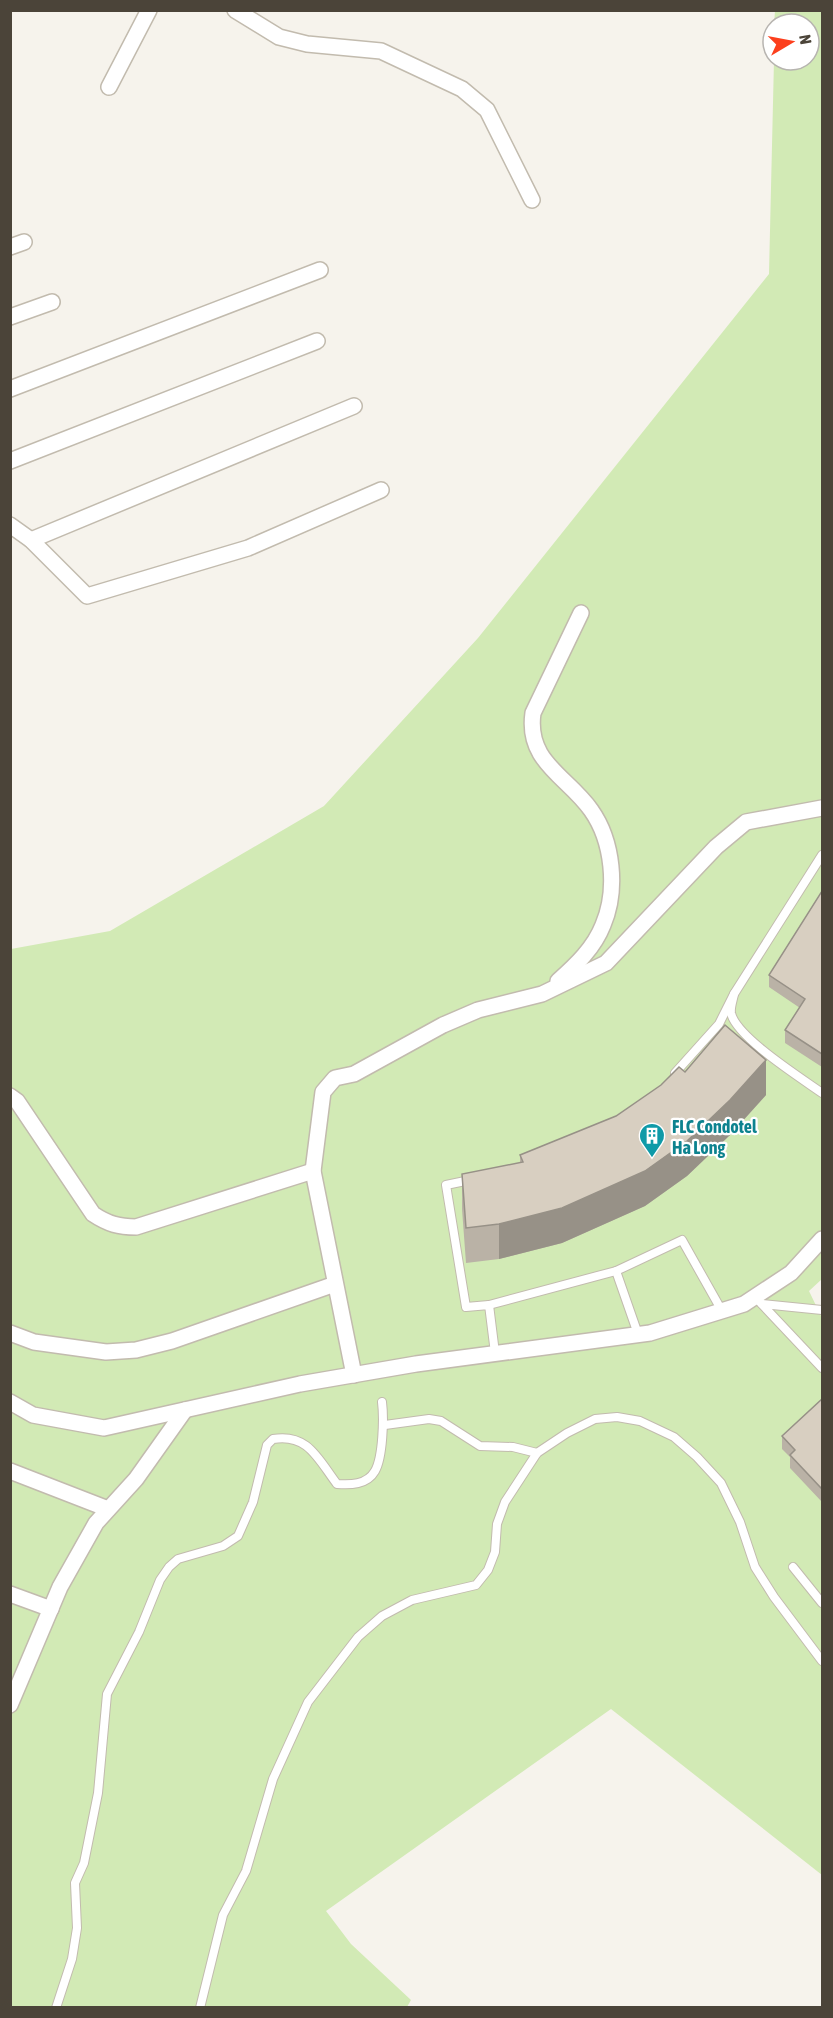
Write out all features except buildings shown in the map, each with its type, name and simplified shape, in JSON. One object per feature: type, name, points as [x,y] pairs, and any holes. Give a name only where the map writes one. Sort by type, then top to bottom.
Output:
[{"type":"street","points":[[109,87],[149,10]]},
{"type":"street","points":[[235,10],[279,37],[307,44],[381,51],[462,89],[487,110],[532,200]]},
{"type":"street","points":[[10,389],[320,270]]},
{"type":"street","points":[[10,317],[52,302]]},
{"type":"street","points":[[10,461],[317,341]]},
{"type":"street","points":[[31,540],[354,406]]},
{"type":"street","points":[[10,525],[31,540],[87,596],[248,548],[381,490]]},
{"type":"street","points":[[542,994],[576,964],[591,946],[604,924],[610,894],[611,862],[604,833],[591,810],[543,759],[535,746],[531,730],[533,713],[581,612]]},
{"type":"street","points":[[354,1375],[313,1171],[323,1092],[335,1078],[354,1074],[443,1025],[478,1010],[542,994],[606,963],[716,848],[746,822],[822,808]]},
{"type":"street","points":[[10,1096],[93,1214],[106,1223],[121,1227],[136,1227],[313,1171]]},
{"type":"street","points":[[10,1402],[33,1415],[104,1428],[354,1375],[638,1334],[759,1301],[792,1273],[822,1239]]},
{"type":"street","points":[[10,1333],[34,1342],[106,1352],[136,1350],[172,1341],[335,1284]]},
{"type":"street","points":[[10,1705],[51,1609],[96,1523],[136,1479],[185,1410]]},
{"type":"street","points":[[10,1470],[108,1509]]},
{"type":"street","points":[[10,1594],[51,1609]]},
{"type":"lane","points":[[671,1076],[719,1024],[734,994],[822,855]]},
{"type":"lane","points":[[734,994],[731,1011],[734,1020],[763,1051],[822,1093]]},
{"type":"lane","points":[[479,1178],[446,1185],[466,1307],[489,1305],[616,1271],[682,1240],[722,1311]]},
{"type":"lane","points":[[616,1271],[638,1334]]},
{"type":"lane","points":[[759,1301],[822,1310]]},
{"type":"lane","points":[[759,1301],[822,1368]]},
{"type":"lane","points":[[489,1305],[495,1353]]},
{"type":"lane","points":[[56,2007],[72,1959],[77,1928],[75,1883],[84,1863],[98,1793],[107,1694],[139,1632],[160,1580],[178,1559],[223,1546],[238,1536],[254,1502],[267,1445],[273,1439],[298,1439],[306,1444],[337,1484],[353,1485],[362,1482],[375,1472],[385,1425],[382,1402]]},
{"type":"lane","points":[[200,2007],[223,1915],[246,1871],[273,1779],[308,1702],[358,1637],[382,1616],[412,1600],[476,1585],[488,1570],[495,1552],[497,1524],[505,1502],[537,1453],[595,1419],[617,1417],[640,1421],[674,1437],[721,1483],[740,1522],[755,1567],[774,1597],[822,1661]]},
{"type":"lane","points":[[385,1425],[429,1419],[441,1421],[480,1446],[513,1447],[537,1453]]},
{"type":"lane","points":[[793,1567],[822,1603]]},
{"type":"green space","points":[[822,11],[822,1279],[809,1291],[822,1318],[822,1875],[611,1709],[326,1911],[351,1944],[411,2000],[407,2007],[11,2008],[11,949],[110,931],[324,806],[478,638],[769,274],[774,72],[821,72],[821,12],[775,12]]},
{"type":"place","name":"FLC Condotel Ha Long","points":[[652,1159]]}]
